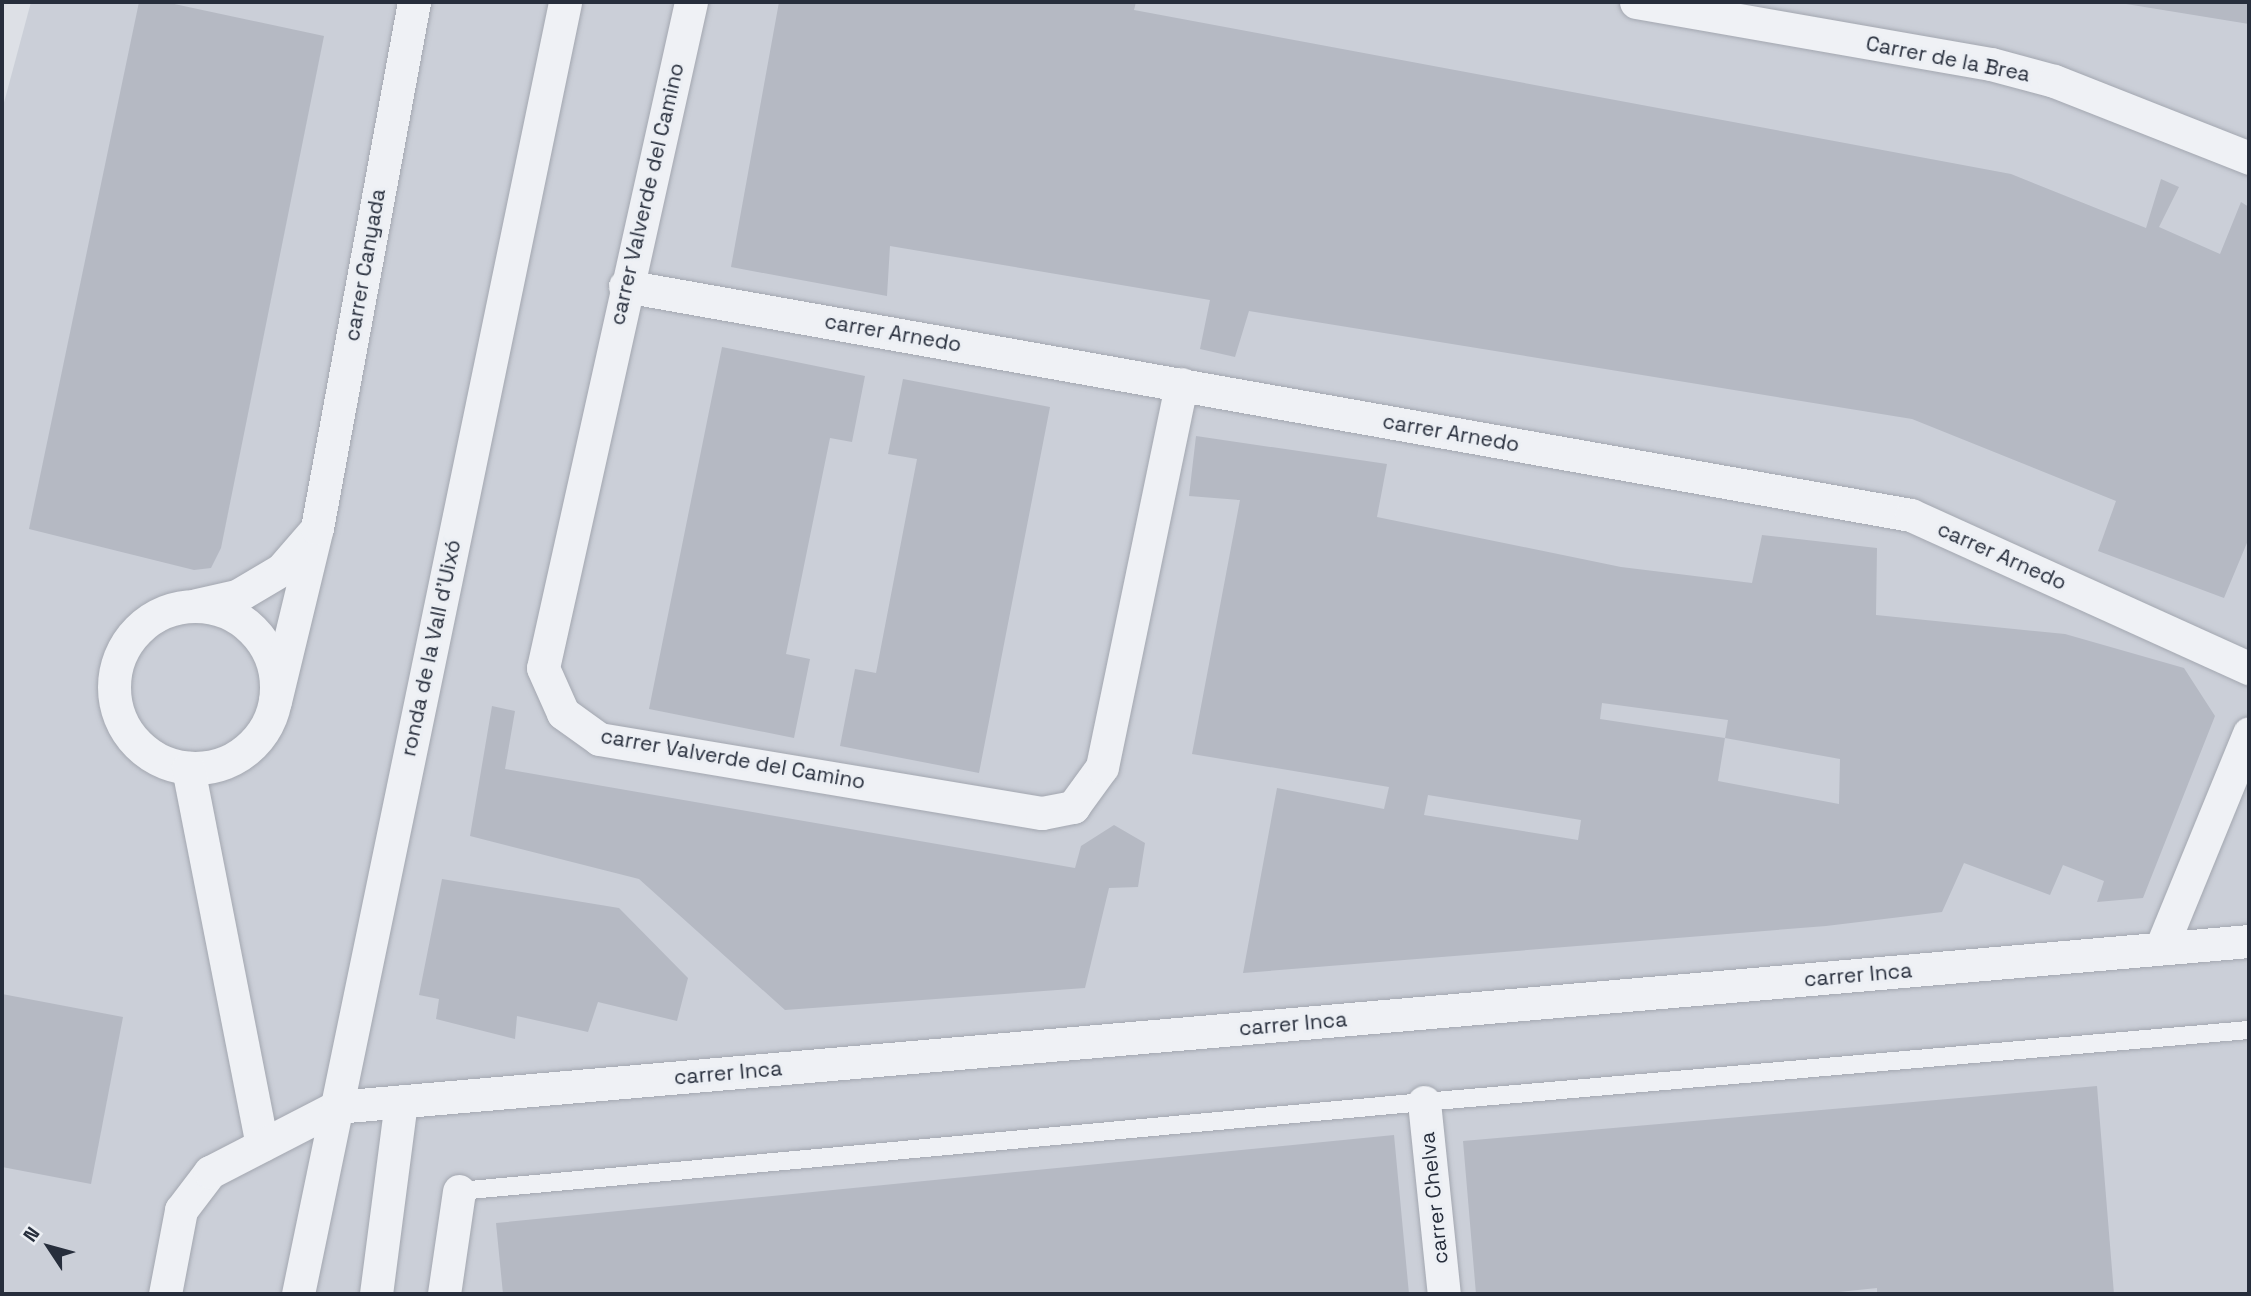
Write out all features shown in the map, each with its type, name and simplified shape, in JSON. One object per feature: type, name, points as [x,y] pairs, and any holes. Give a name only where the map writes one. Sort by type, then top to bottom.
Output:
[{"type":"street","name":"carrer Canyada","points":[[275,701],[317,528],[414,2]]},
{"type":"street","name":"ronda de la Vall d'Uixó","points":[[298,1294],[565,2]]},
{"type":"street","name":"carrer Valverde del Camino","points":[[691,2],[625,286],[542,668],[563,713],[599,739],[1042,813],[1073,807],[1102,767],[1181,384]]},
{"type":"street","name":"Carrer de la Brea","points":[[1636,2],[1991,64],[2054,81],[2249,158]]},
{"type":"street","name":"carrer Arnedo","points":[[625,286],[1911,515],[2249,668]]},
{"type":"street","points":[[196,605],[224,611],[240,620],[266,647],[276,673],[275,701],[267,724],[254,744],[235,758],[212,767],[188,768],[164,763],[143,750],[127,731],[117,708],[114,683],[119,659],[131,638],[149,620],[171,609],[237,596],[281,570],[317,528]]},
{"type":"street","points":[[2161,948],[2249,733]]},
{"type":"street","points":[[188,768],[262,1145]]},
{"type":"street","name":"carrer Inca","points":[[336,1107],[2249,940]]},
{"type":"street","points":[[376,1294],[401,1102]]},
{"type":"street","name":"carrer Chelva","points":[[1424,1102],[1444,1294]]},
{"type":"street","points":[[165,1294],[181,1210],[210,1172],[336,1107]]},
{"type":"street","points":[[444,1294],[459,1191]]},
{"type":"lane","points":[[459,1191],[1424,1102],[2249,1030]]},
{"type":"shaded area","points":[[31,2],[2249,2],[2249,1294],[2,1294],[2,110]]},
{"type":"building","points":[[139,2],[165,2],[324,36],[221,548],[211,568],[194,570],[29,529]]},
{"type":"building","points":[[779,2],[1136,2],[1134,10],[2011,174],[2146,228],[2161,179],[2179,187],[2159,227],[2220,254],[2241,202],[2249,207],[2249,538],[2224,598],[2098,551],[2116,501],[1912,419],[1249,311],[1235,357],[1200,349],[1210,300],[890,246],[887,296],[731,267]]},
{"type":"building","points":[[2249,2],[2249,24],[2120,3]]},
{"type":"building","points":[[722,347],[865,376],[852,442],[830,438],[786,654],[810,659],[794,738],[649,709]]},
{"type":"building","points":[[903,379],[1050,407],[979,773],[840,746],[855,669],[876,673],[917,459],[888,454]]},
{"type":"building","points":[[1196,436],[1387,464],[1377,517],[1621,567],[1752,583],[1762,535],[1877,548],[1876,615],[2065,634],[2184,668],[2215,716],[2143,898],[2097,902],[2104,881],[2063,865],[2050,895],[1964,863],[1942,912],[1826,926],[1243,973],[1277,788],[1384,809],[1389,787],[1192,754],[1240,500],[1189,496]],"holes":[[[1602,703],[1728,720],[1725,738],[1600,719]],[[1725,738],[1840,759],[1839,804],[1718,781]],[[1428,795],[1581,820],[1578,840],[1424,815]]]},
{"type":"building","points":[[492,706],[515,711],[505,769],[1075,868],[1081,846],[1114,825],[1145,843],[1138,887],[1109,888],[1085,988],[785,1010],[639,879],[470,836]]},
{"type":"building","points":[[442,879],[619,908],[688,978],[677,1021],[598,1002],[588,1032],[517,1016],[515,1039],[436,1019],[439,999],[419,995]]},
{"type":"building","points":[[2,994],[123,1017],[91,1184],[2,1167]]},
{"type":"building","points":[[2097,1086],[2114,1294],[1877,1294],[1877,1288],[1820,1294],[1476,1294],[1463,1141]]},
{"type":"building","points":[[1394,1135],[1409,1294],[503,1294],[496,1223]]}]
